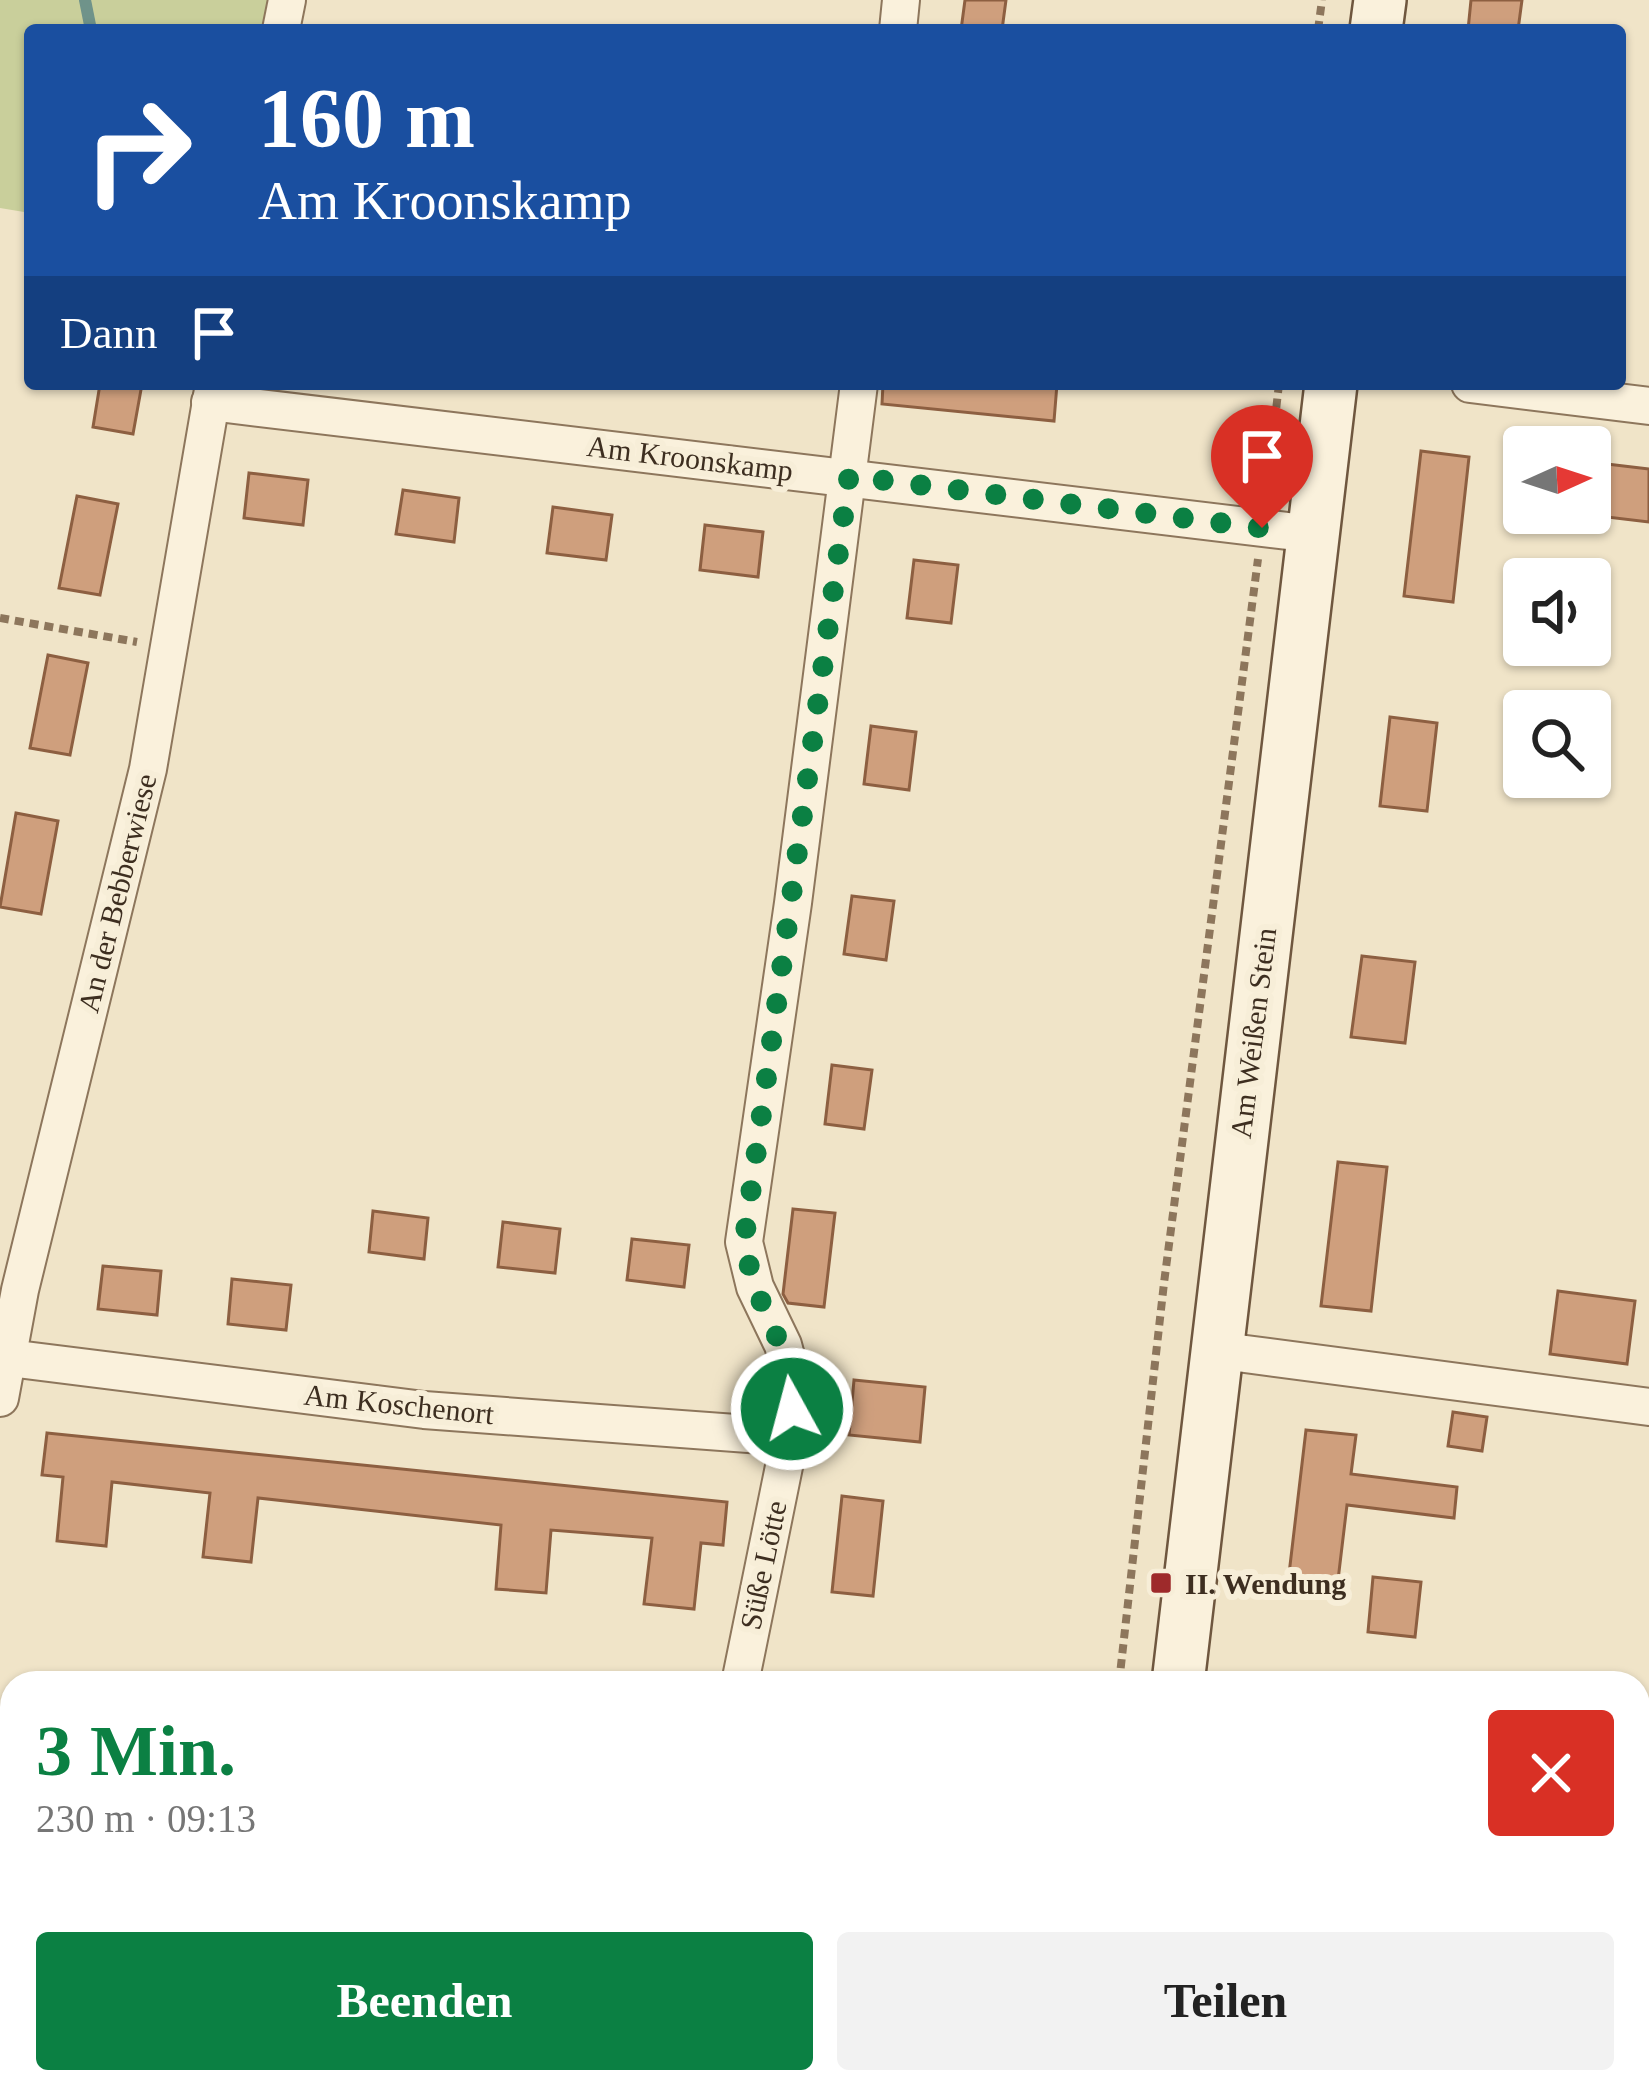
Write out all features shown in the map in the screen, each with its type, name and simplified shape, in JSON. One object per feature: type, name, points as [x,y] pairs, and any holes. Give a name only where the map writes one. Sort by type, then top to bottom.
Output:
[{"type":"street","name":"Süße Lötte","points":[[742,1671],[790,1437],[793,1382],[783,1345],[755,1287],[744,1242],[858,390]]},
{"type":"street","name":"Am Weißen Stein","points":[[1179,1671],[1330,390]]},
{"type":"street","points":[[1519,390],[1649,406]]},
{"type":"street","name":"Am Kroonskamp","points":[[212,393],[1313,534]]},
{"type":"street","name":"An der Bebberwiese","points":[[0,1398],[20,1290],[148,769],[212,393]]},
{"type":"street","points":[[1216,1350],[1649,1407]]},
{"type":"street","name":"Am Koschenort","points":[[10,1358],[424,1409],[790,1437]]},
{"type":"path","points":[[1120,1671],[1164,1283],[1278,390]]},
{"type":"path","points":[[0,618],[168,647]]},
{"type":"green space","points":[[0,0],[287,0],[282,24],[24,24],[24,212],[0,208]]},
{"type":"building","points":[[965,0],[1006,0],[1003,24],[962,24]]},
{"type":"building","points":[[1471,0],[1522,0],[1519,24],[1469,24]]},
{"type":"building","points":[[99,390],[141,390],[133,434],[93,427]]},
{"type":"building","points":[[883,390],[1057,390],[1054,421],[882,404]]},
{"type":"building","points":[[1421,451],[1469,457],[1453,602],[1404,596]]},
{"type":"building","points":[[1611,464],[1649,469],[1649,522],[1611,517]]},
{"type":"building","points":[[249,473],[308,480],[303,525],[244,518]]},
{"type":"building","points":[[403,490],[459,498],[454,542],[396,534]]},
{"type":"building","points":[[77,496],[118,504],[100,595],[59,588]]},
{"type":"building","points":[[553,507],[612,515],[606,560],[547,553]]},
{"type":"building","points":[[705,525],[763,532],[758,577],[700,570]]},
{"type":"building","points":[[914,560],[958,565],[951,623],[907,618]]},
{"type":"building","points":[[48,655],[88,663],[70,755],[30,748]]},
{"type":"building","points":[[1390,717],[1437,723],[1427,811],[1380,806]]},
{"type":"building","points":[[871,726],[916,732],[909,790],[864,784]]},
{"type":"building","points":[[16,813],[58,821],[41,914],[0,907]]},
{"type":"building","points":[[852,896],[894,901],[886,960],[844,954]]},
{"type":"building","points":[[1362,956],[1415,962],[1405,1043],[1351,1037]]},
{"type":"building","points":[[832,1065],[872,1070],[864,1129],[825,1124]]},
{"type":"building","points":[[1338,1162],[1387,1167],[1371,1311],[1321,1306]]},
{"type":"building","points":[[793,1209],[835,1213],[824,1307],[788,1303],[783,1294]]},
{"type":"building","points":[[373,1211],[428,1218],[424,1259],[369,1252]]},
{"type":"building","points":[[503,1222],[560,1229],[555,1273],[498,1267]]},
{"type":"building","points":[[632,1239],[689,1245],[684,1287],[627,1280]]},
{"type":"building","points":[[103,1266],[161,1271],[157,1315],[98,1309]]},
{"type":"building","points":[[232,1279],[291,1285],[286,1330],[228,1324]]},
{"type":"building","points":[[1558,1291],[1635,1301],[1627,1364],[1550,1354]]},
{"type":"building","points":[[854,1380],[925,1387],[920,1442],[849,1435]]},
{"type":"building","points":[[1453,1412],[1487,1417],[1482,1451],[1448,1446]]},
{"type":"building","points":[[1306,1430],[1356,1435],[1351,1474],[1457,1487],[1454,1518],[1347,1505],[1338,1580],[1289,1574]]},
{"type":"building","points":[[47,1433],[727,1502],[723,1545],[701,1543],[694,1609],[644,1604],[652,1538],[551,1530],[546,1593],[496,1589],[501,1525],[258,1498],[251,1562],[203,1557],[210,1493],[112,1482],[106,1546],[57,1541],[63,1477],[42,1475]]},
{"type":"building","points":[[842,1496],[883,1501],[873,1596],[832,1592]]},
{"type":"building","points":[[1373,1577],[1421,1582],[1415,1637],[1368,1632]]},
{"type":"waterway","points":[[85,0],[90,24]]},
{"type":"place","name":"II. Wendung","points":[[1161,1583]]},
{"type":"route","points":[[792,1409],[793,1382],[783,1345],[755,1287],[744,1242],[849,476],[1262,528]]}]
